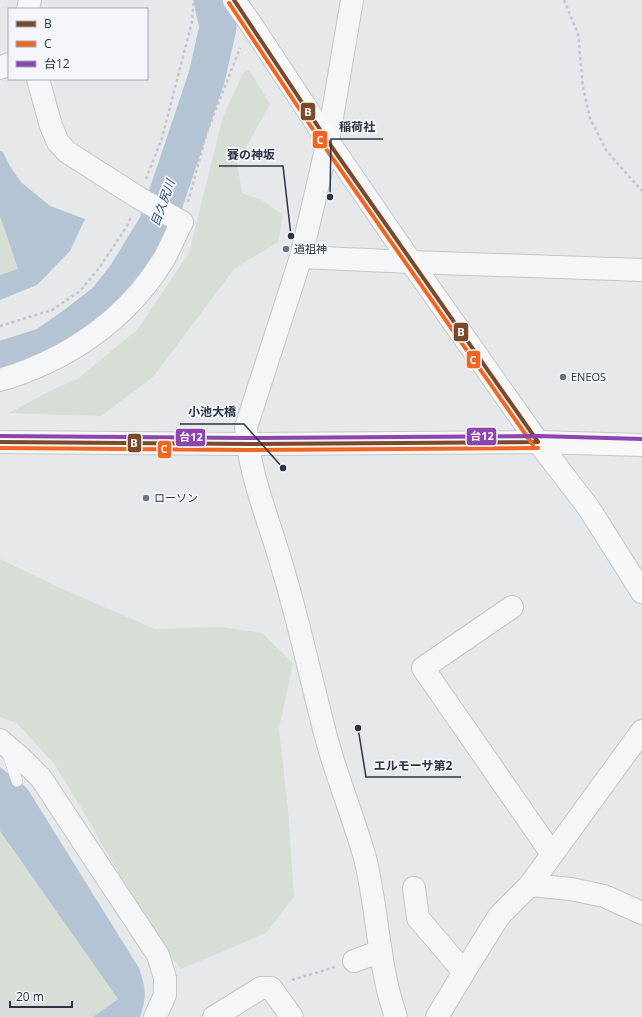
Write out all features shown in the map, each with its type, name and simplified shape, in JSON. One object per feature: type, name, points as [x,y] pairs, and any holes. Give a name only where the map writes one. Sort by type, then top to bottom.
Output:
[{"type":"street","points":[[352,0],[328,141],[301,257],[246,427],[247,444],[255,481],[282,566],[329,746],[365,858],[372,890],[381,951],[391,1001],[396,1017]]},
{"type":"street","points":[[238,6],[411,262],[538,442],[588,507],[642,592]]},
{"type":"street","points":[[0,380],[60,357],[96,334],[121,312],[145,284],[164,257],[177,219],[67,152],[58,142],[51,126],[38,80]]},
{"type":"street","points":[[301,257],[642,270]]},
{"type":"street","points":[[0,442],[247,444],[538,442],[642,445]]},
{"type":"street","points":[[512,606],[423,668],[552,854]]},
{"type":"street","points":[[437,1017],[499,916],[530,885],[642,731]]},
{"type":"street","points":[[2,741],[41,778],[158,955],[165,978],[165,995],[155,1017]]},
{"type":"street","points":[[530,885],[572,889],[604,896],[642,913]]},
{"type":"street","points":[[414,888],[418,918],[464,972]]},
{"type":"street","points":[[354,961],[381,951]]},
{"type":"street","points":[[214,1017],[261,988],[271,988],[292,1017]]},
{"type":"lane","points":[[2,741],[17,781]]},
{"type":"path","points":[[564,0],[578,34],[583,87],[590,118],[606,150],[642,191]]},
{"type":"path","points":[[177,219],[206,132],[240,48]]},
{"type":"path","points":[[271,988],[354,961]]},
{"type":"shaded area","points":[[249,70],[270,104],[237,164],[242,193],[262,200],[283,215],[278,242],[234,269],[153,377],[101,416],[9,413],[46,393],[79,378],[138,329],[189,253],[223,117],[243,73]]},
{"type":"shaded area","points":[[0,216],[18,269],[0,275]]},
{"type":"shaded area","points":[[0,559],[60,588],[155,629],[221,627],[262,633],[293,663],[279,729],[288,810],[294,897],[266,933],[181,969],[155,938],[89,821],[55,765],[17,723],[0,717]]},
{"type":"shaded area","points":[[0,831],[118,999],[93,1017],[0,1017]]},
{"type":"water","points":[[0,151],[3,152],[11,168],[22,183],[50,206],[85,219],[70,251],[37,285],[0,300],[0,275],[18,269],[0,216]]},
{"type":"water","points":[[0,767],[27,788],[139,968],[145,992],[140,1017],[93,1017],[118,999],[0,831]]},
{"type":"waterway","name":"目久尻川","points":[[0,360],[45,346],[106,301],[127,274],[157,225],[207,76],[218,27],[212,0]]},
{"type":"transit line","name":"B","points":[[234,0],[329,143],[538,442]]},
{"type":"transit line","name":"C","points":[[229,3],[324,146],[533,445]]},
{"type":"transit line","name":"台12","points":[[0,436],[247,438],[538,436],[642,439]]},
{"type":"transit line","name":"B","points":[[0,442],[247,444],[538,442]]},
{"type":"transit line","name":"C","points":[[0,448],[247,450],[538,448]]},
{"type":"place","name":"稲荷社","points":[[330,197]]},
{"type":"place","name":"賽の神坂","points":[[291,236]]},
{"type":"place","name":"道祖神","points":[[286,249]]},
{"type":"place","name":"ENEOS","points":[[563,377]]},
{"type":"place","name":"小池大橋","points":[[283,468]]},
{"type":"place","name":"ローソン","points":[[146,498]]},
{"type":"place","name":"エルモーサ第2","points":[[358,728]]}]
